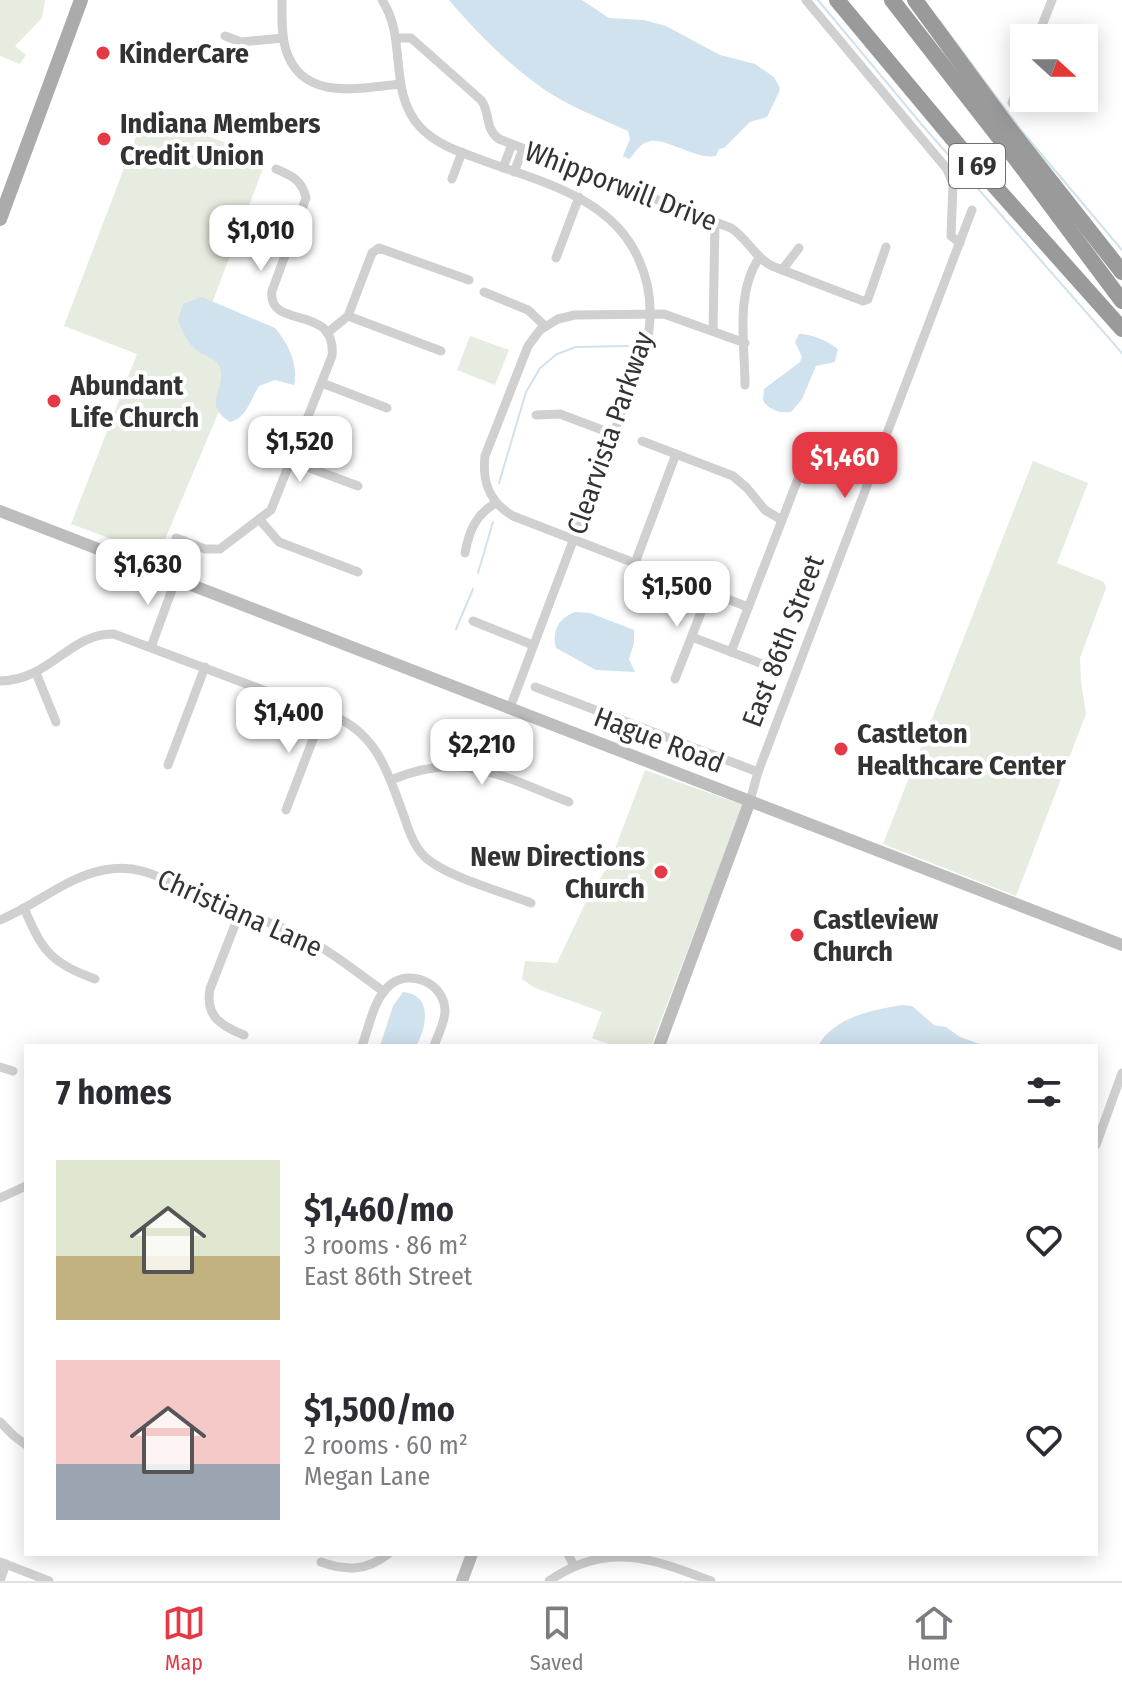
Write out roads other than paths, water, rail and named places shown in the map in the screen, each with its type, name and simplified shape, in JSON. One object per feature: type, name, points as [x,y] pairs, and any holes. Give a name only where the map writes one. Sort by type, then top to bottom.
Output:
[{"type":"highway","name":"I 69","points":[[837,0],[958,145],[1122,329]]},
{"type":"highway","points":[[892,0],[983,115],[1122,301]]},
{"type":"highway","name":"I 69","points":[[915,0],[1008,127],[1122,272]]},
{"type":"main road","points":[[0,219],[81,0]]},
{"type":"street","points":[[282,0],[283,38],[293,64],[302,74],[319,86],[343,90],[400,84]]},
{"type":"street","name":"Clearvista Parkway","points":[[382,0],[390,14],[396,38],[400,84],[407,107],[420,127],[440,143],[579,197],[607,216],[632,245],[648,283],[651,314],[645,350],[510,708]]},
{"type":"street","points":[[806,0],[947,169],[953,184],[951,236],[960,243]]},
{"type":"street","points":[[1043,24],[1052,0]]},
{"type":"street","points":[[225,36],[241,42],[283,38]]},
{"type":"street","name":"Whipporwill Drive","points":[[396,38],[411,38],[481,100],[490,130],[499,139],[715,222],[740,235],[759,258],[782,270],[863,301],[868,299],[886,247]]},
{"type":"street","points":[[503,168],[512,144]]},
{"type":"street","points":[[514,172],[523,149]]},
{"type":"street","points":[[452,179],[462,152]]},
{"type":"street","points":[[151,647],[176,579],[176,565],[185,541],[211,549],[223,547],[275,504],[332,353],[327,333],[314,321],[282,313],[274,308],[271,301],[306,198],[304,187],[297,178],[276,169]]},
{"type":"street","points":[[556,258],[579,197]]},
{"type":"street","name":"East 86th Street","points":[[660,1044],[758,772],[972,210]]},
{"type":"street","points":[[713,331],[715,222]]},
{"type":"street","points":[[327,333],[348,316],[372,253],[377,249],[386,248],[469,280]]},
{"type":"street","points":[[782,270],[799,248]]},
{"type":"street","points":[[745,385],[746,288],[759,258]]},
{"type":"street","points":[[484,292],[528,310],[545,326]]},
{"type":"street","points":[[745,343],[672,316],[575,315],[558,319],[545,326],[526,349],[485,456],[484,478],[496,503],[513,516],[748,607]]},
{"type":"street","points":[[348,316],[441,351]]},
{"type":"street","points":[[322,383],[387,408]]},
{"type":"street","points":[[536,415],[560,414],[613,434]]},
{"type":"street","points":[[642,441],[736,478],[765,510],[782,520]]},
{"type":"street","points":[[731,652],[808,453]]},
{"type":"street","points":[[635,563],[676,454]]},
{"type":"street","points":[[291,461],[358,486]]},
{"type":"street","points":[[465,553],[471,528],[496,503]]},
{"type":"street","name":"Hague Road","points":[[0,511],[1122,945]]},
{"type":"street","points":[[259,519],[280,543],[358,572]]},
{"type":"street","points":[[675,679],[709,592]]},
{"type":"street","points":[[473,621],[533,645]]},
{"type":"street","points":[[0,681],[36,673],[82,641],[97,635],[119,635],[348,723],[367,737],[379,754],[410,835],[426,858],[442,869],[531,903]]},
{"type":"street","points":[[692,637],[773,668]]},
{"type":"street","points":[[168,765],[205,667]]},
{"type":"street","points":[[36,673],[56,722]]},
{"type":"street","name":"Hague Road","points":[[535,687],[758,772]]},
{"type":"street","points":[[286,810],[323,713]]},
{"type":"street","points":[[391,780],[429,767],[470,767],[569,802]]},
{"type":"street","name":"Christiana Lane","points":[[0,920],[82,877],[119,868],[153,873],[202,898],[315,944],[384,992]]},
{"type":"street","points":[[24,908],[47,953],[64,967],[95,979]]},
{"type":"street","points":[[240,912],[210,989],[208,1002],[219,1024],[244,1035]]},
{"type":"street","points":[[363,1044],[384,992],[395,981],[412,978],[425,981],[442,997],[445,1011],[435,1044]]},
{"type":"street","points":[[0,1067],[13,1071]]},
{"type":"street","points":[[1098,1139],[1122,1073]]},
{"type":"street","points":[[0,1198],[24,1187]]},
{"type":"street","points":[[0,1422],[24,1444]]},
{"type":"street","points":[[321,1562],[338,1568],[355,1569],[372,1565],[385,1556]]},
{"type":"street","points":[[462,1581],[471,1556]]},
{"type":"street","points":[[569,1556],[574,1566]]},
{"type":"street","points":[[549,1581],[574,1566],[605,1558],[635,1557],[665,1563],[711,1581]]},
{"type":"street","points":[[0,1581],[3,1563],[49,1581]]},
{"type":"water","points":[[449,0],[582,0],[609,18],[644,20],[666,26],[720,55],[755,64],[774,77],[779,92],[767,117],[750,122],[724,148],[719,149],[716,156],[698,155],[654,141],[641,145],[629,159],[623,156],[630,139],[628,131],[545,90],[494,48]]},
{"type":"water","points":[[202,297],[275,328],[294,362],[294,385],[275,380],[259,386],[244,413],[230,422],[217,410],[216,405],[220,367],[191,345],[178,320],[183,304]]},
{"type":"water","points":[[799,334],[820,338],[838,349],[835,362],[816,366],[802,399],[791,412],[776,411],[763,401],[764,389],[800,362],[802,357],[795,342]]},
{"type":"water","points":[[575,612],[590,613],[634,630],[629,659],[635,672],[596,670],[556,648],[558,626]]},
{"type":"water","points":[[403,992],[413,994],[423,1005],[425,1021],[417,1044],[381,1044],[393,1006]]},
{"type":"water","points":[[902,1005],[912,1006],[934,1025],[946,1027],[960,1037],[979,1044],[819,1044],[834,1028],[866,1013]]},
{"type":"waterway","points":[[818,0],[923,126],[1122,353]]},
{"type":"waterway","points":[[939,20],[1021,130],[1122,250]]},
{"type":"waterway","points":[[499,483],[526,392],[540,368],[557,354],[576,347],[628,346]]},
{"type":"waterway","points":[[478,573],[493,522]]},
{"type":"waterway","points":[[456,629],[473,589]]},
{"type":"place","name":"KinderCare","points":[[103,53]]},
{"type":"place","name":"Indiana Members Credit Union","points":[[104,139]]},
{"type":"place","name":"Abundant Life Church","points":[[54,401]]},
{"type":"place","name":"Castleton Healthcare Center","points":[[841,749]]},
{"type":"place","name":"New Directions Church","points":[[661,872]]},
{"type":"place","name":"Castleview Church","points":[[797,935]]}]
